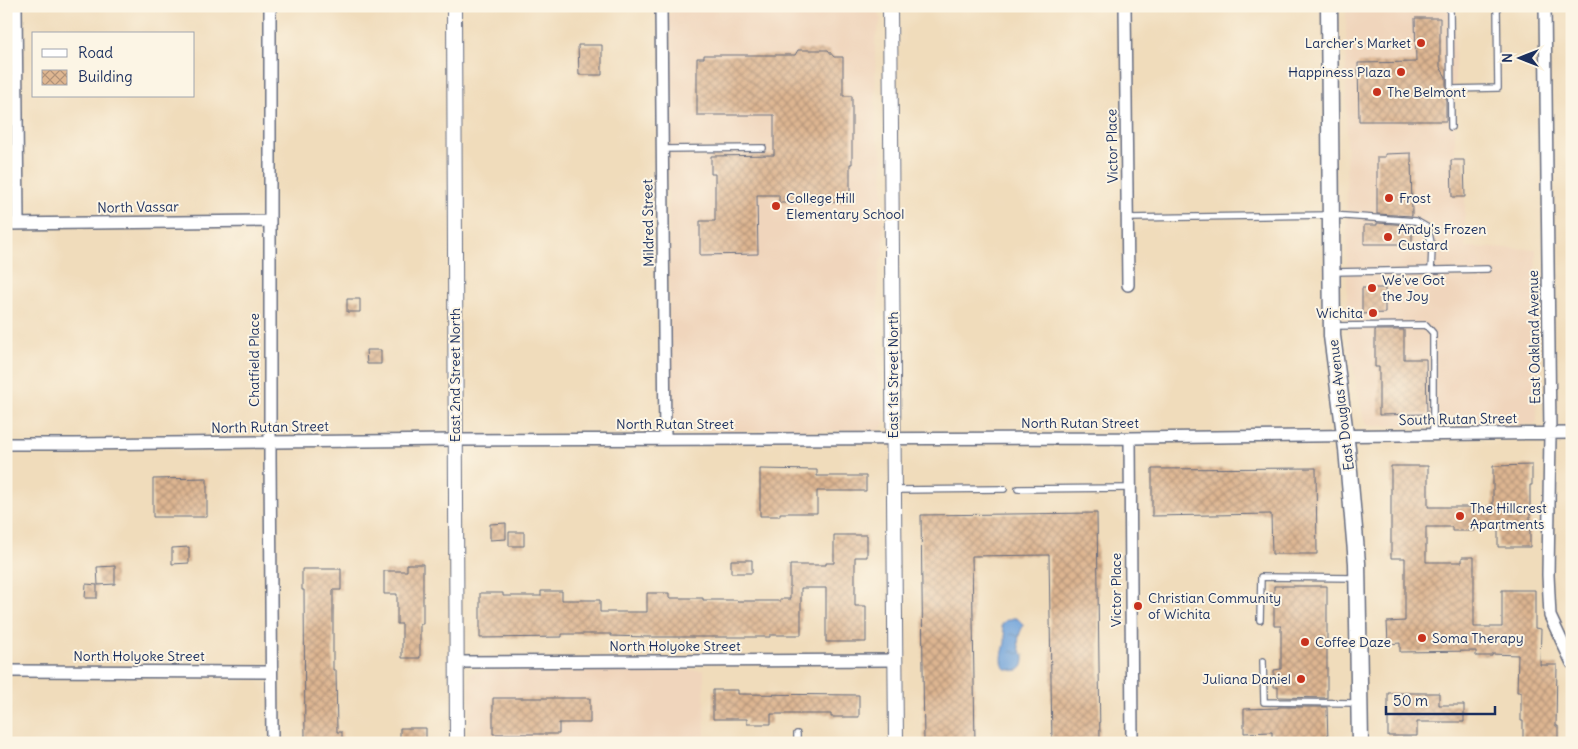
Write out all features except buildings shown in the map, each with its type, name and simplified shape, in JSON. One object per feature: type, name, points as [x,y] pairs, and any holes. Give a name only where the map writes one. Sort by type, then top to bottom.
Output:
[{"type":"main road","name":"East Douglas Avenue","points":[[1329,6],[1332,336],[1345,435],[1357,578],[1360,743]]},
{"type":"street","points":[[16,6],[18,224]]},
{"type":"street","name":"Chatfield Place","points":[[270,6],[269,221],[272,743]]},
{"type":"street","name":"East 2nd Street North","points":[[454,6],[457,743]]},
{"type":"street","name":"Mildred Street","points":[[661,6],[665,439]]},
{"type":"street","name":"East 1st Street North","points":[[890,6],[896,743]]},
{"type":"street","name":"Victor Place","points":[[1125,6],[1128,285]]},
{"type":"street","name":"East Oakland Avenue","points":[[1545,6],[1550,433],[1548,575],[1550,616],[1572,663]]},
{"type":"street","name":"North Vassar","points":[[6,224],[269,221]]},
{"type":"street","name":"South Rutan Street","points":[[1345,435],[1572,433]]},
{"type":"street","name":"North Rutan Street","points":[[6,444],[455,440],[1130,438],[1345,435]]},
{"type":"street","name":"Victor Place","points":[[1130,438],[1132,743]]},
{"type":"street","name":"North Holyoke Street","points":[[456,662],[895,660]]},
{"type":"street","name":"North Holyoke Street","points":[[6,671],[272,672]]},
{"type":"lane","points":[[1450,6],[1451,127]]},
{"type":"lane","points":[[1451,89],[1498,88],[1497,6]]},
{"type":"lane","points":[[662,149],[763,148]]},
{"type":"lane","points":[[1127,218],[1331,215],[1416,221],[1428,228],[1432,248],[1431,271]]},
{"type":"lane","points":[[1332,272],[1488,269]]},
{"type":"lane","points":[[1332,326],[1426,325],[1433,333],[1433,434]]},
{"type":"lane","points":[[1018,489],[1130,488]]},
{"type":"lane","points":[[894,490],[1004,489]]},
{"type":"lane","points":[[1260,620],[1261,577],[1357,578]]},
{"type":"lane","points":[[1263,660],[1264,702],[1360,703]]},
{"type":"lane","points":[[797,734],[797,743]]},
{"type":"shaded area","points":[[1455,6],[1455,153],[1465,154],[1465,247],[1536,249],[1537,421],[1534,425],[1371,426],[1366,424],[1363,417],[1347,333],[1346,13],[1349,7]]},
{"type":"shaded area","name":"College Hill Elementary School","points":[[875,9],[881,19],[875,38],[876,139],[883,158],[884,253],[878,273],[878,398],[885,412],[882,428],[878,431],[674,431],[670,420],[667,19],[669,13],[680,10]]},
{"type":"shaded area","points":[[704,670],[705,743],[469,743],[469,678],[472,672]]},
{"type":"water","points":[[1017,618],[1024,625],[1018,641],[1019,649],[1024,655],[1024,664],[1020,669],[1014,671],[1004,668],[1002,662],[1005,637],[1001,626],[1005,621]]},
{"type":"place","name":"Larcher's Market","points":[[1421,43]]},
{"type":"place","name":"Happiness Plaza","points":[[1401,72]]},
{"type":"place","name":"The Belmont","points":[[1377,92]]},
{"type":"place","name":"Frost","points":[[1389,198]]},
{"type":"place","name":"College Hill Elementary School","points":[[776,206]]},
{"type":"place","name":"Andy's Frozen Custard","points":[[1388,237]]},
{"type":"place","name":"We've Got the Joy","points":[[1372,288]]},
{"type":"place","name":"Wichita","points":[[1373,313]]},
{"type":"place","name":"The Hillcrest Apartments","points":[[1460,516]]},
{"type":"place","name":"Christian Community of Wichita","points":[[1138,606]]},
{"type":"place","name":"Soma Therapy","points":[[1422,638]]},
{"type":"place","name":"Coffee Daze","points":[[1305,642]]},
{"type":"place","name":"Juliana Daniel","points":[[1301,679]]}]
